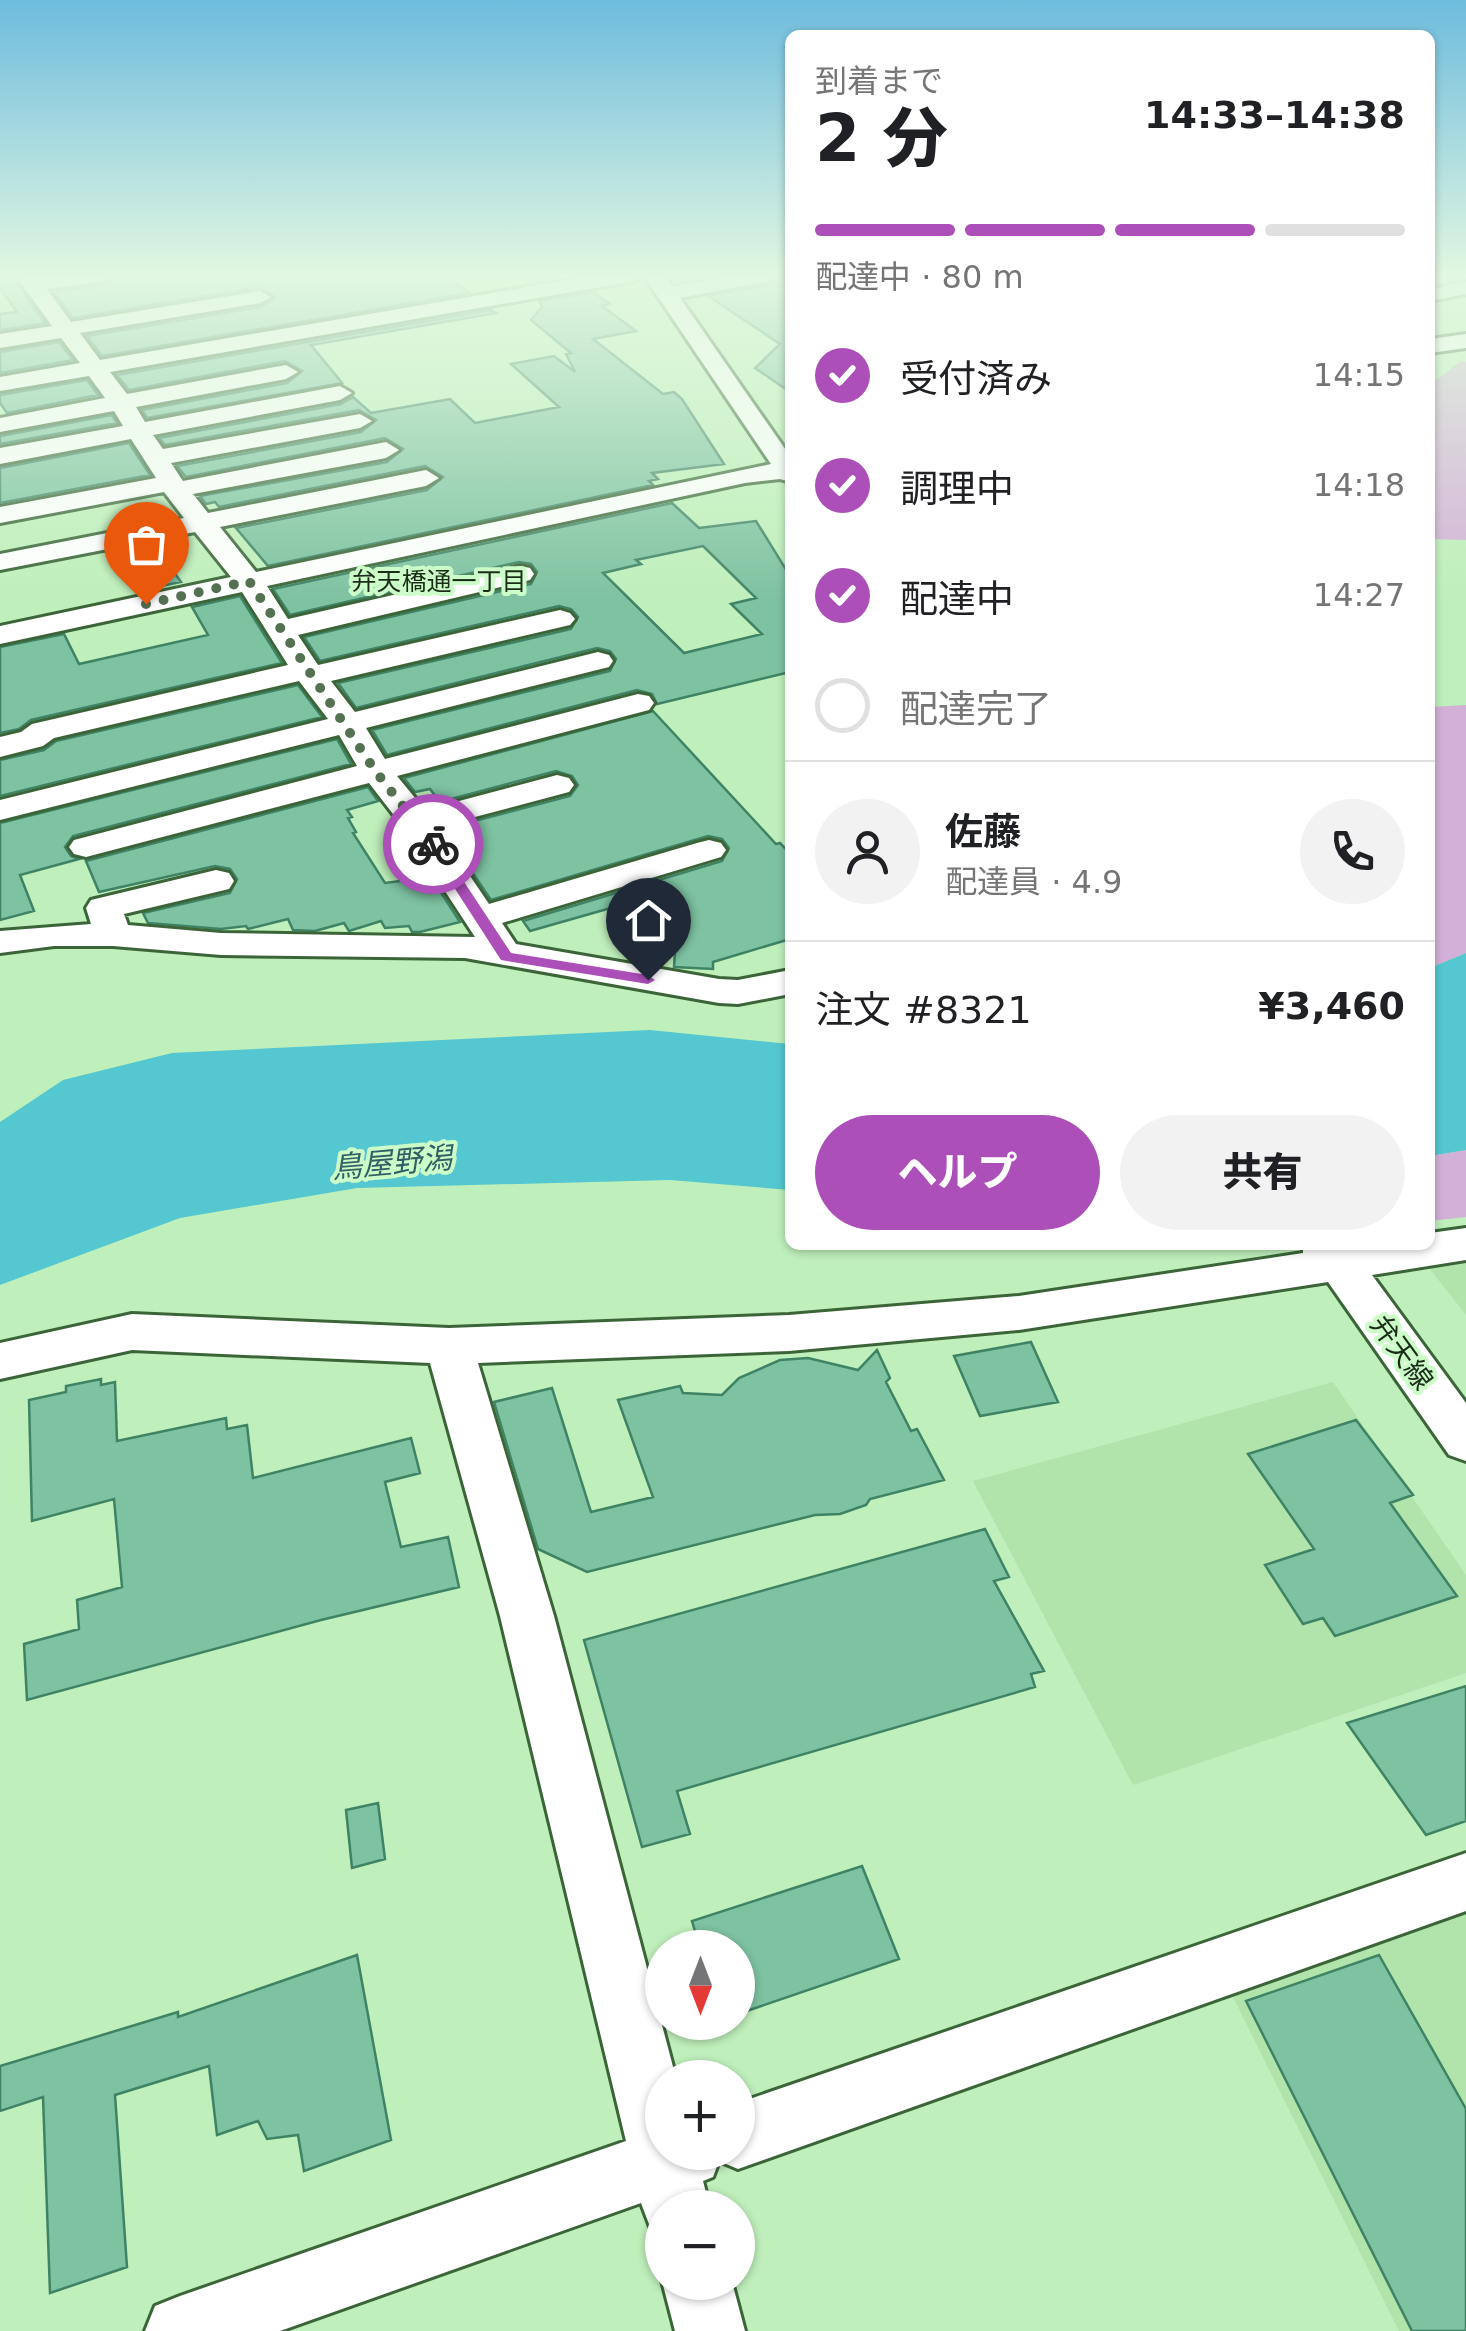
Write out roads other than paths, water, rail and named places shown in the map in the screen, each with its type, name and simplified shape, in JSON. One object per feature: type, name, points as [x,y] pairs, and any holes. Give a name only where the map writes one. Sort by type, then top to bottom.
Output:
[{"type":"street","points":[[105,384],[174,486],[249,581],[309,673],[346,721],[376,772],[418,822],[506,957]]},
{"type":"street","points":[[0,426],[221,384]]},
{"type":"street","points":[[729,384],[785,465]]},
{"type":"street","points":[[0,478],[149,447],[340,393]]},
{"type":"street","points":[[0,456],[149,447],[360,421]]},
{"type":"street","points":[[0,516],[386,450]]},
{"type":"street","points":[[0,636],[745,475],[785,471]]},
{"type":"street","points":[[0,562],[426,478]]},
{"type":"street","points":[[281,630],[520,574]]},
{"type":"street","points":[[0,747],[32,739],[44,731],[560,619]]},
{"type":"street","points":[[0,810],[598,661]]},
{"type":"street","points":[[86,847],[638,704]]},
{"type":"street","points":[[418,822],[546,785]]},
{"type":"street","points":[[482,917],[710,850]]},
{"type":"street","points":[[113,935],[104,908],[216,881]]},
{"type":"street","points":[[0,942],[54,935],[113,935],[222,944],[464,948],[719,991],[738,992],[785,983]]},
{"type":"street","points":[[1435,1246],[1466,1244]]},
{"type":"street","points":[[0,1361],[132,1332],[449,1346],[789,1333],[986,1316],[1330,1251]]},
{"type":"street","name":"弁天線","points":[[1330,1251],[1466,1441]]},
{"type":"street","points":[[180,2331],[677,2174],[449,1346]]},
{"type":"street","points":[[755,2130],[1466,1882]]},
{"type":"street","points":[[701,2300],[710,2331]]},
{"type":"water","points":[[1466,953],[1466,1150],[1435,1155],[1435,966]]},
{"type":"water","name":"鳥屋野潟","points":[[650,1030],[785,1044],[785,1190],[670,1180],[357,1188],[180,1218],[0,1285],[0,1122],[63,1080],[172,1053]]},
{"type":"district","name":"弁天橋通一丁目","points":[[439,581]]}]
